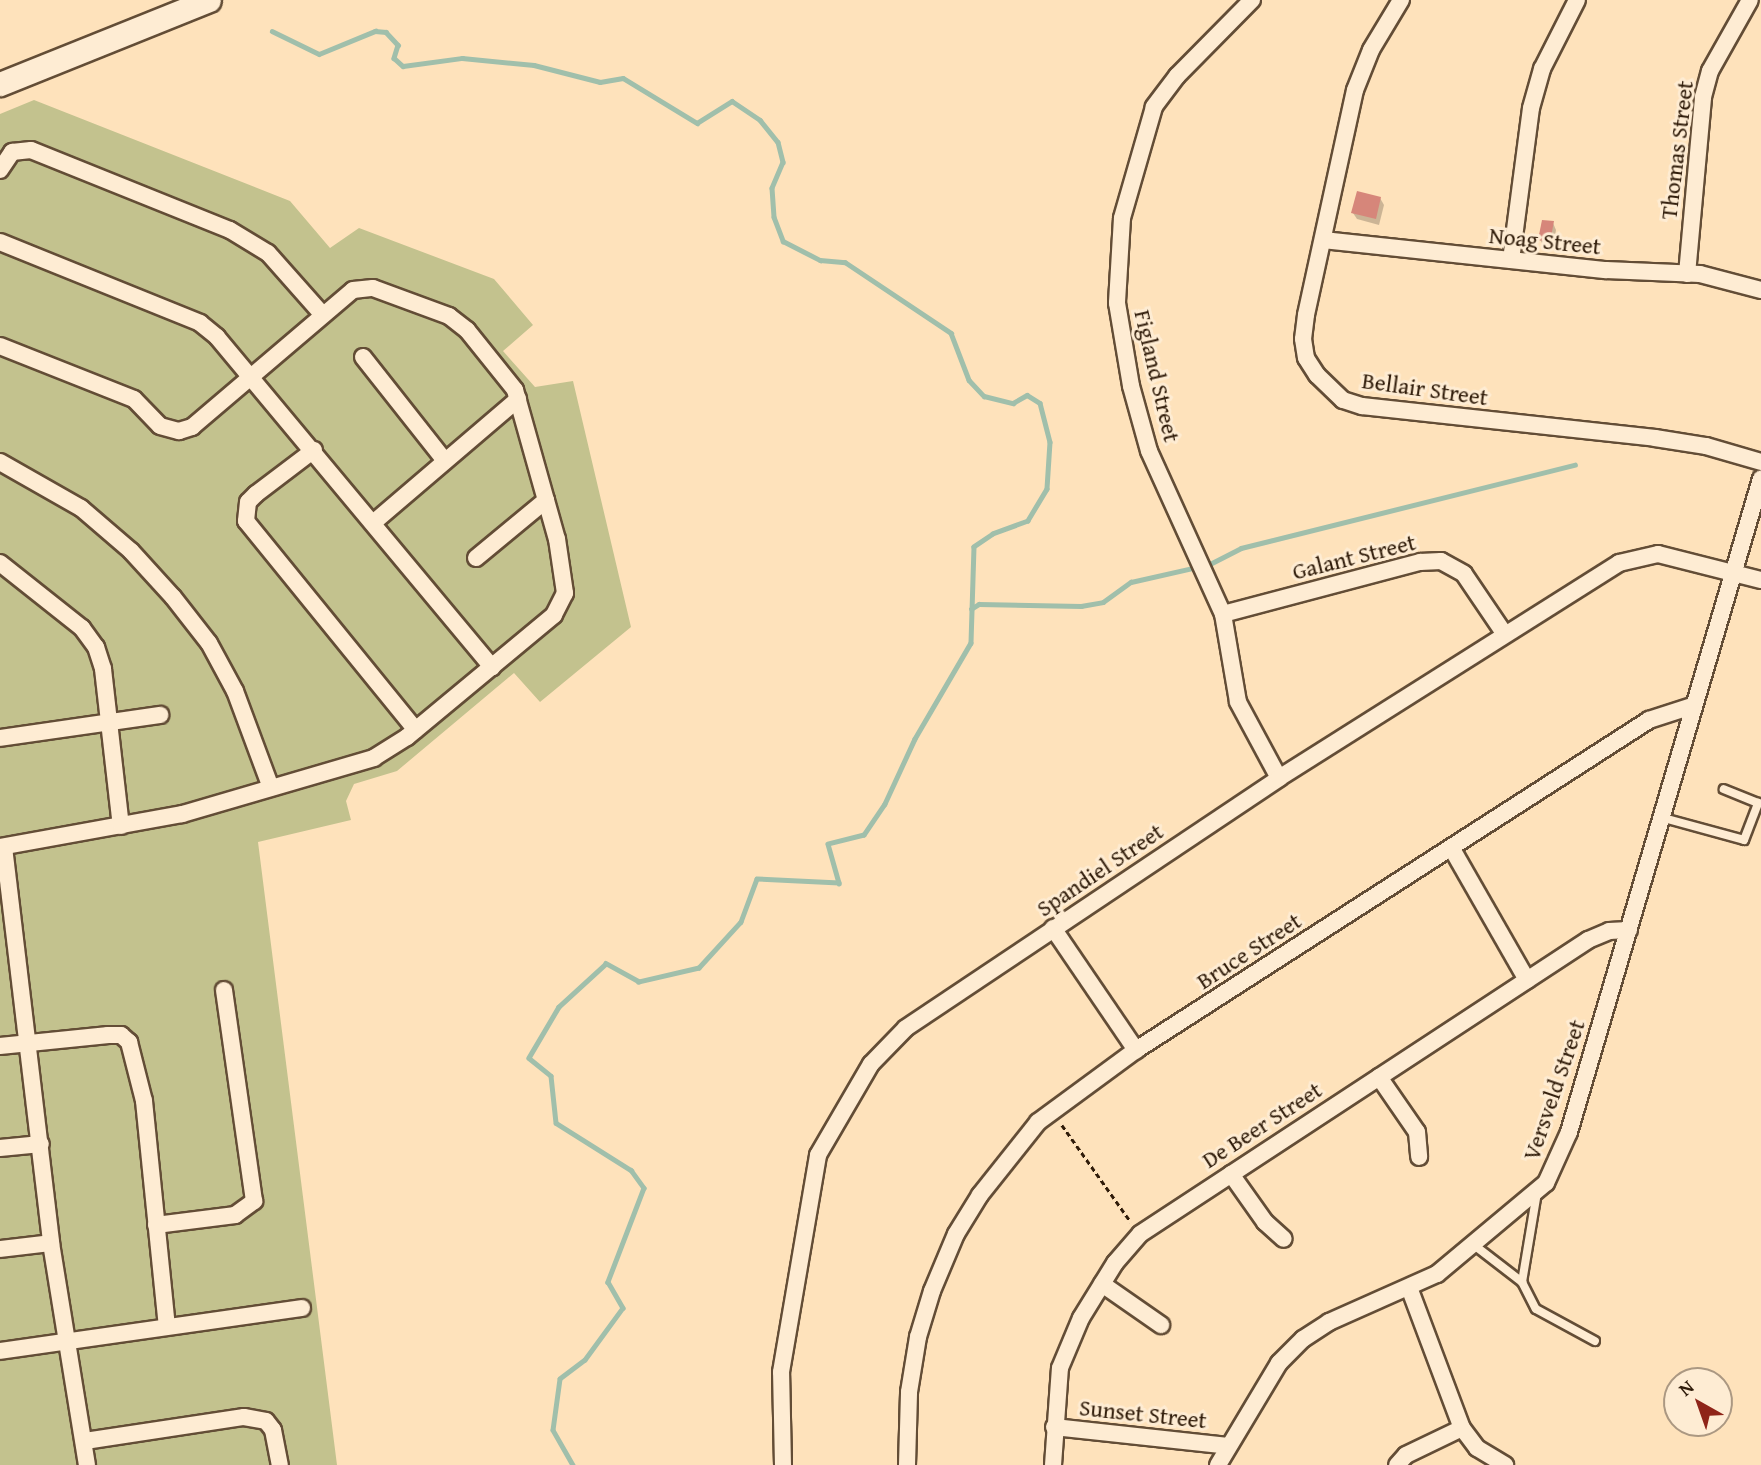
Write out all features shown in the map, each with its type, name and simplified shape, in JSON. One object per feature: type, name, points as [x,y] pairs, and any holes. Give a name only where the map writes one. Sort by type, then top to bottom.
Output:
[{"type":"street","points":[[0,84],[209,0]]},
{"type":"street","name":"Figland Street","points":[[1252,0],[1177,76],[1154,107],[1122,218],[1117,275],[1122,334],[1139,421],[1223,614],[1238,702],[1279,778]]},
{"type":"street","name":"Bellair Street","points":[[1401,0],[1360,72],[1303,339],[1306,358],[1317,375],[1343,400],[1384,410],[1680,442],[1761,462]]},
{"type":"street","points":[[1511,260],[1531,108],[1542,69],[1577,0]]},
{"type":"street","name":"Thomas Street","points":[[1687,274],[1703,97],[1710,71],[1750,0]]},
{"type":"street","points":[[0,170],[12,152],[31,150],[230,230],[268,253],[322,314]]},
{"type":"street","name":"Noag Street","points":[[1323,240],[1511,260],[1687,274],[1761,290]]},
{"type":"street","points":[[0,242],[200,323],[251,374],[492,667]]},
{"type":"street","points":[[0,346],[134,399],[160,426],[169,430],[192,427],[343,296],[364,287],[449,316],[503,371],[518,399],[565,581],[562,604],[416,730],[374,758],[271,788],[121,825],[2,847],[65,1345],[85,1441],[87,1465]]},
{"type":"street","points":[[363,357],[445,461]]},
{"type":"street","points":[[373,523],[518,399]]},
{"type":"street","points":[[314,450],[248,502],[246,521],[416,730]]},
{"type":"street","points":[[0,462],[80,508],[131,551],[173,597],[208,643],[235,691],[271,788]]},
{"type":"street","points":[[1692,706],[1761,479]]},
{"type":"street","points":[[475,558],[546,500]]},
{"type":"street","name":"Spandiel Street","points":[[783,1465],[781,1373],[822,1144],[887,1046],[1053,928],[1279,778],[1504,633],[1636,556],[1658,554],[1761,580]]},
{"type":"street","name":"Galant Street","points":[[1223,614],[1420,562],[1441,561],[1464,574],[1504,633]]},
{"type":"street","points":[[0,563],[82,628],[96,647],[110,723],[121,825]]},
{"type":"street","name":"Versveld Street","points":[[1218,1465],[1279,1363],[1303,1339],[1329,1322],[1410,1290],[1475,1245],[1537,1192],[1569,1132],[1692,706]]},
{"type":"street","name":"Bruce Street","points":[[907,1465],[909,1392],[918,1337],[932,1291],[956,1234],[980,1195],[1005,1159],[1051,1111],[1136,1051],[1650,720],[1692,706]]},
{"type":"street","points":[[0,738],[160,715]]},
{"type":"street","points":[[1452,849],[1527,980]]},
{"type":"street","points":[[1053,928],[1136,1051]]},
{"type":"street","name":"De Beer Street","points":[[1053,1465],[1060,1368],[1081,1318],[1102,1284],[1140,1234],[1596,936],[1629,930]]},
{"type":"street","points":[[156,1225],[235,1215],[254,1200],[224,990]]},
{"type":"street","points":[[0,1046],[29,1046],[108,1035],[121,1035],[129,1042],[144,1101],[167,1326]]},
{"type":"street","points":[[1379,1077],[1417,1132],[1419,1157]]},
{"type":"street","points":[[0,1148],[41,1144]]},
{"type":"street","points":[[1231,1174],[1265,1222],[1284,1239]]},
{"type":"street","points":[[0,1249],[51,1243]]},
{"type":"street","points":[[1102,1284],[1161,1325]]},
{"type":"street","points":[[1410,1290],[1462,1428],[1477,1447],[1505,1465]]},
{"type":"street","points":[[0,1351],[65,1345],[167,1326],[302,1308]]},
{"type":"street","points":[[85,1441],[244,1417],[266,1422],[273,1430],[280,1465]]},
{"type":"street","name":"Sunset Street","points":[[1054,1427],[1228,1446]]},
{"type":"street","points":[[1397,1465],[1406,1455],[1462,1428]]},
{"type":"lane","points":[[1661,817],[1739,842],[1744,840],[1758,803],[1724,789]]},
{"type":"lane","points":[[1522,1282],[1537,1192]]},
{"type":"lane","points":[[1475,1245],[1522,1282],[1536,1309],[1595,1341]]},
{"type":"path","points":[[1051,1111],[1140,1234]]},
{"type":"shaded area","points":[[34,100],[290,201],[330,248],[359,228],[494,279],[533,325],[503,351],[535,387],[573,381],[631,627],[540,702],[514,673],[397,771],[354,784],[346,801],[351,820],[258,842],[337,1465],[0,1465],[0,114]]},
{"type":"building","points":[[1357,191],[1381,197],[1376,219],[1351,213]]},
{"type":"building","points":[[1542,220],[1554,221],[1550,242],[1538,240]]},
{"type":"waterway","points":[[272,31],[319,54],[375,31],[386,32],[398,45],[394,58],[403,66],[462,58],[534,65],[600,82],[623,78],[697,123],[732,101],[760,120],[778,142],[783,162],[772,188],[774,217],[783,241],[820,260],[845,262],[951,333],[969,380],[984,396],[1013,403],[1027,395],[1040,403],[1050,442],[1047,489],[1028,521],[993,534],[974,547],[971,643],[915,739],[885,804],[864,835],[828,844],[839,883],[757,879],[741,922],[699,968],[639,982],[606,964],[559,1007],[529,1058],[551,1076],[556,1123],[631,1170],[644,1188],[608,1282],[623,1308],[585,1360],[560,1379],[553,1430],[573,1465]]},
{"type":"waterway","points":[[1206,566],[1241,548],[1575,465]]},
{"type":"waterway","points":[[971,609],[979,604],[1081,606],[1103,602],[1131,582],[1197,567]]}]
